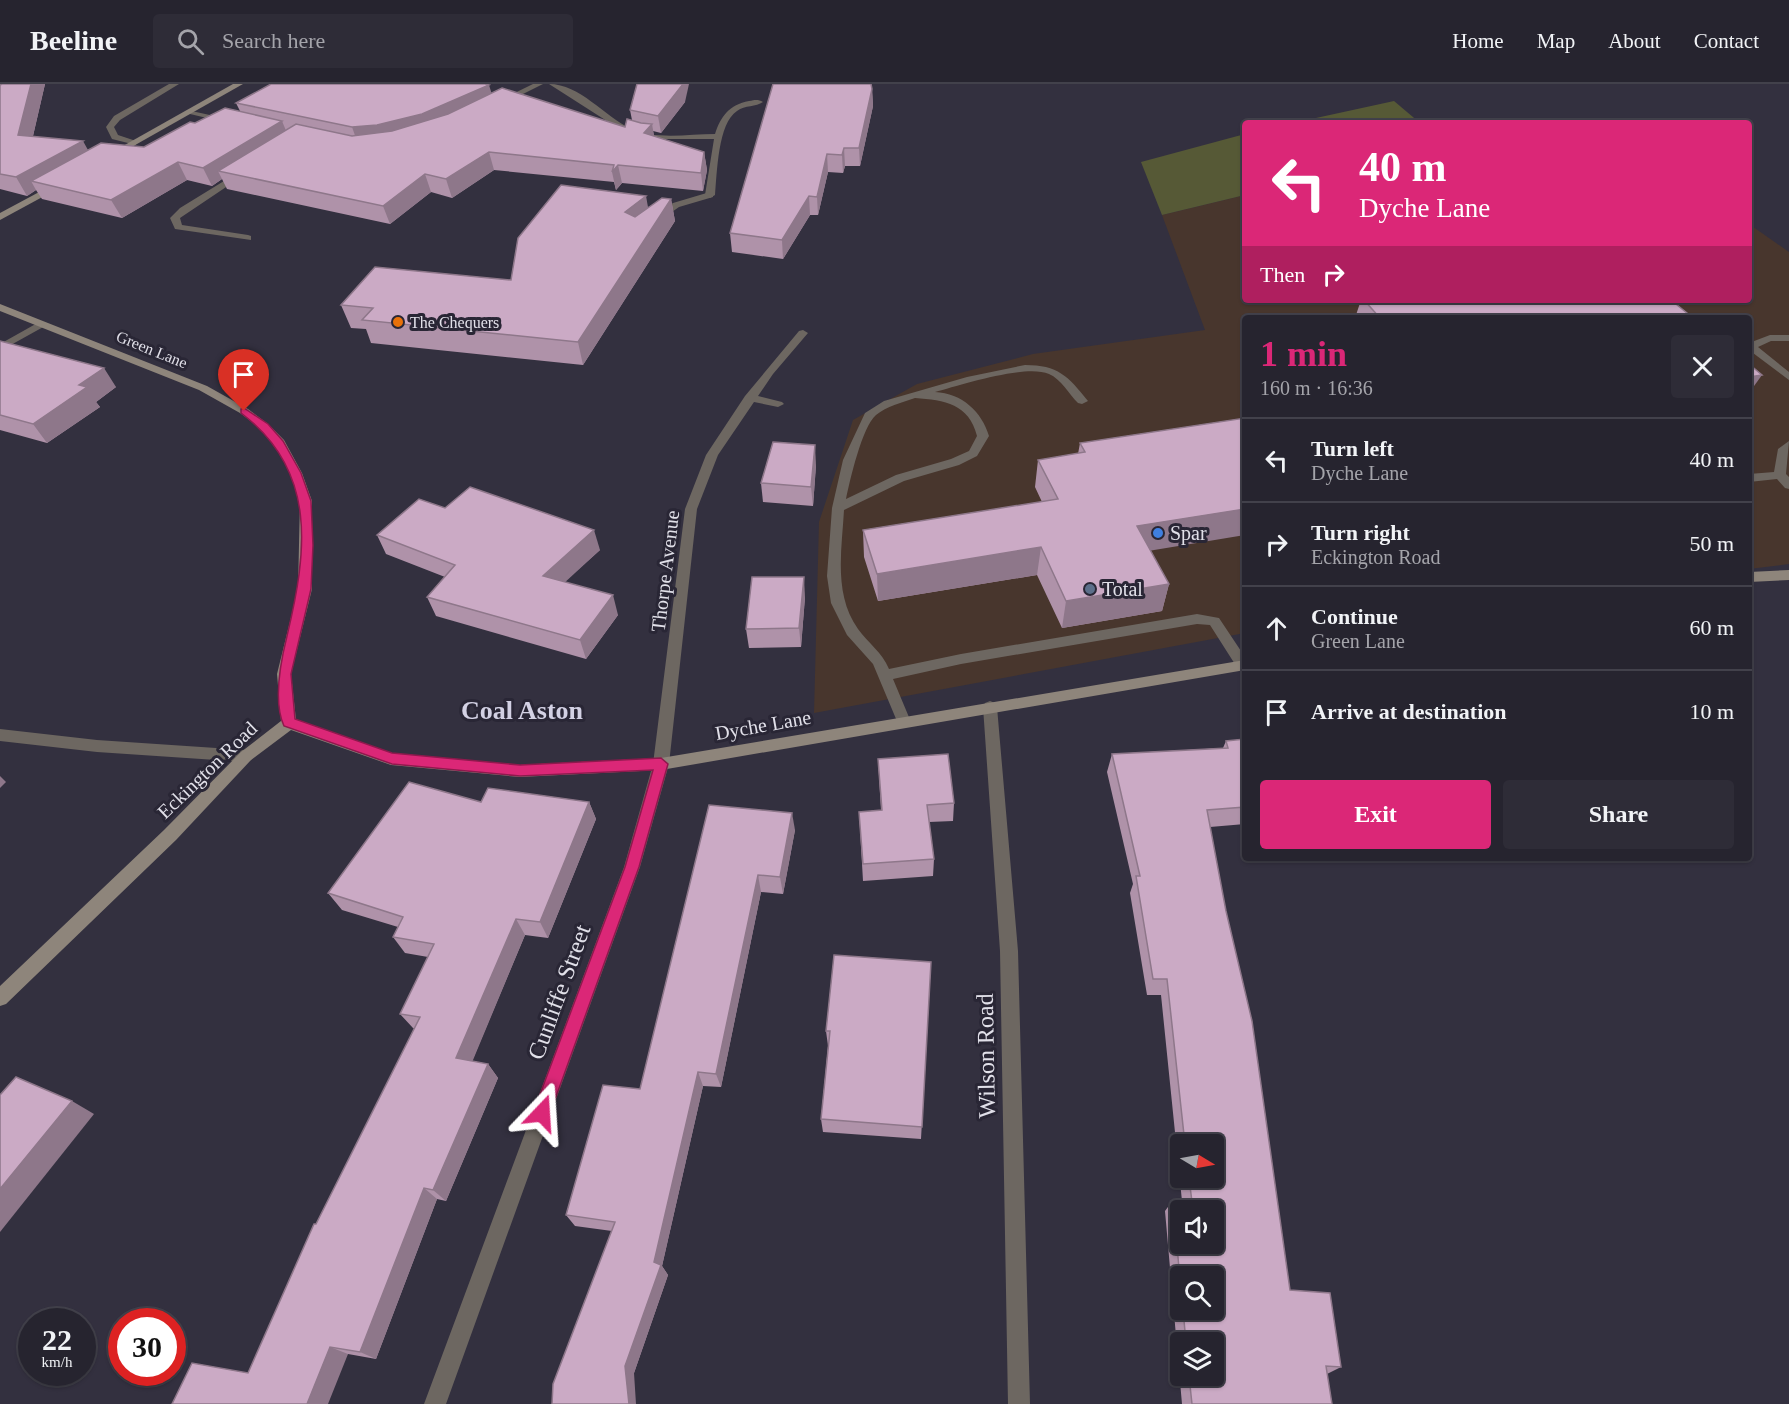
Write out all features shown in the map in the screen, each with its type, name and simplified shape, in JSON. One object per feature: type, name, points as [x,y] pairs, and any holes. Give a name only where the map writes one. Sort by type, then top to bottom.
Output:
[{"type":"main road","points":[[106,158],[239,84]]},
{"type":"main road","points":[[0,217],[69,178]]},
{"type":"main road","name":"Green Lane","points":[[0,307],[203,388],[244,411],[264,426],[280,443],[296,473],[306,501],[308,545],[304,589],[284,674],[289,723]]},
{"type":"main road","points":[[1752,577],[1789,575]]},
{"type":"main road","name":"Dyche Lane","points":[[289,723],[392,759],[520,771],[661,764],[1242,665]]},
{"type":"main road","name":"Eckington Road","points":[[0,998],[170,835],[246,756],[289,723]]},
{"type":"street","points":[[133,143],[115,137],[110,128],[117,118],[175,84]]},
{"type":"street","points":[[493,106],[539,84]]},
{"type":"street","points":[[553,84],[581,99],[627,130],[645,136],[720,137]]},
{"type":"street","points":[[645,228],[676,205],[710,195],[720,137],[729,114],[735,108],[759,102]]},
{"type":"street","points":[[190,112],[243,124]]},
{"type":"street","points":[[248,238],[178,227],[175,218],[183,210],[252,168]]},
{"type":"street","points":[[0,348],[40,324]]},
{"type":"street","name":"Thorpe Avenue","points":[[661,764],[691,509],[712,455],[749,398],[803,333]]},
{"type":"street","points":[[1752,345],[1770,338],[1789,338]]},
{"type":"street","points":[[1752,348],[1789,377]]},
{"type":"street","points":[[904,722],[879,661],[852,631],[837,603],[834,576],[838,508],[849,460],[869,415],[888,403],[969,379],[1038,367],[1054,372],[1082,401]]},
{"type":"street","points":[[838,508],[900,478],[955,462],[973,453],[983,435],[979,421],[966,407],[941,396],[914,395]]},
{"type":"street","points":[[749,398],[778,404]]},
{"type":"street","points":[[1780,475],[1784,449],[1789,445]]},
{"type":"street","points":[[1752,478],[1780,475]]},
{"type":"street","points":[[1780,475],[1789,485]]},
{"type":"street","points":[[886,675],[961,659],[1197,619],[1214,621],[1242,662]]},
{"type":"street","name":"Wilson Road","points":[[990,707],[1009,951],[1018,1404]]},
{"type":"street","points":[[0,735],[97,747],[246,756]]},
{"type":"street","name":"Cunliffe Street","points":[[435,1404],[632,867],[661,764]]},
{"type":"shaded area","points":[[1242,196],[1242,303],[1752,303],[1752,226],[1789,252],[1789,564],[1752,569],[1752,315],[1242,315],[1242,634],[814,713],[819,522],[853,420],[917,384],[1033,354],[1205,330],[1162,215]]},
{"type":"green space","points":[[1394,101],[1416,120],[1307,120]]},
{"type":"green space","points":[[1242,135],[1242,196],[1162,215],[1141,162]]},
{"type":"building","points":[[31,84],[18,135],[83,141],[16,177],[0,174],[0,85]]},
{"type":"building","points":[[271,84],[489,85],[422,114],[377,125],[352,127],[236,103]]},
{"type":"building","points":[[637,84],[683,84],[658,116],[630,110]]},
{"type":"building","points":[[773,84],[871,84],[872,89],[859,148],[844,148],[842,155],[827,154],[817,197],[809,196],[782,240],[730,233]]},
{"type":"building","points":[[502,88],[625,127],[627,119],[652,124],[644,133],[704,152],[701,173],[618,165],[612,172],[614,165],[489,152],[446,179],[425,174],[383,206],[218,171],[296,124],[352,136],[392,131],[448,114]]},
{"type":"building","points":[[225,108],[282,121],[203,168],[178,162],[111,200],[31,181],[101,143],[144,147],[190,122],[195,123]]},
{"type":"building","points":[[561,185],[646,196],[625,212],[635,217],[662,198],[671,199],[578,342],[362,320],[373,308],[341,305],[375,267],[511,280],[518,238]]},
{"type":"building","points":[[1367,303],[1675,303],[1689,315],[1377,315]]},
{"type":"building","points":[[0,341],[104,368],[79,385],[87,387],[33,424],[0,415]]},
{"type":"building","points":[[1752,367],[1762,375],[1752,377]]},
{"type":"building","points":[[1242,418],[1242,509],[1137,526],[1169,584],[1066,601],[1041,547],[877,574],[863,530],[1058,499],[1038,460],[1085,452],[1080,443]]},
{"type":"building","points":[[773,442],[815,445],[811,487],[761,483]]},
{"type":"building","points":[[470,487],[594,530],[543,576],[613,595],[580,640],[427,597],[455,565],[377,535],[419,499],[445,508]]},
{"type":"building","points":[[752,577],[804,577],[799,628],[746,629]]},
{"type":"building","points":[[1242,739],[1242,807],[1207,810],[1226,911],[1252,1021],[1290,1290],[1330,1293],[1341,1367],[1326,1366],[1332,1404],[1192,1404],[1190,1386],[1224,1386],[1224,1332],[1185,1332],[1184,1320],[1224,1320],[1224,1266],[1179,1266],[1178,1254],[1224,1254],[1224,1200],[1192,1200],[1190,1188],[1224,1188],[1224,1134],[1184,1134],[1167,979],[1153,979],[1136,876],[1140,876],[1112,754],[1228,748],[1226,741]]},
{"type":"building","points":[[948,754],[954,803],[927,805],[934,859],[863,864],[859,812],[882,810],[878,759]]},
{"type":"building","points":[[409,782],[481,802],[488,788],[589,802],[540,922],[516,919],[456,1058],[488,1064],[433,1190],[424,1188],[360,1352],[330,1347],[307,1404],[172,1404],[181,1386],[186,1386],[186,1375],[192,1363],[248,1373],[314,1224],[420,1017],[400,1014],[434,944],[393,937],[403,917],[328,893]]},
{"type":"building","points":[[709,805],[792,813],[780,877],[758,875],[716,1074],[698,1072],[654,1262],[661,1265],[625,1366],[629,1404],[552,1404],[553,1384],[615,1222],[566,1215],[603,1085],[640,1089]]},
{"type":"building","points":[[834,955],[931,962],[922,1127],[821,1119],[830,1031],[826,1031]]},
{"type":"building","points":[[16,1077],[72,1101],[0,1189],[0,1095]]},
{"type":"place","name":"The Chequers","points":[[398,322]]},
{"type":"place","name":"Spar","points":[[1158,533]]},
{"type":"place","name":"Total","points":[[1090,589]]},
{"type":"district","name":"Coal Aston","points":[[522,710]]},
{"type":"route","points":[[244,411],[264,426],[280,443],[296,473],[306,501],[308,545],[304,589],[284,674],[289,723],[392,759],[520,771],[661,764],[632,867],[542,1113]]}]
